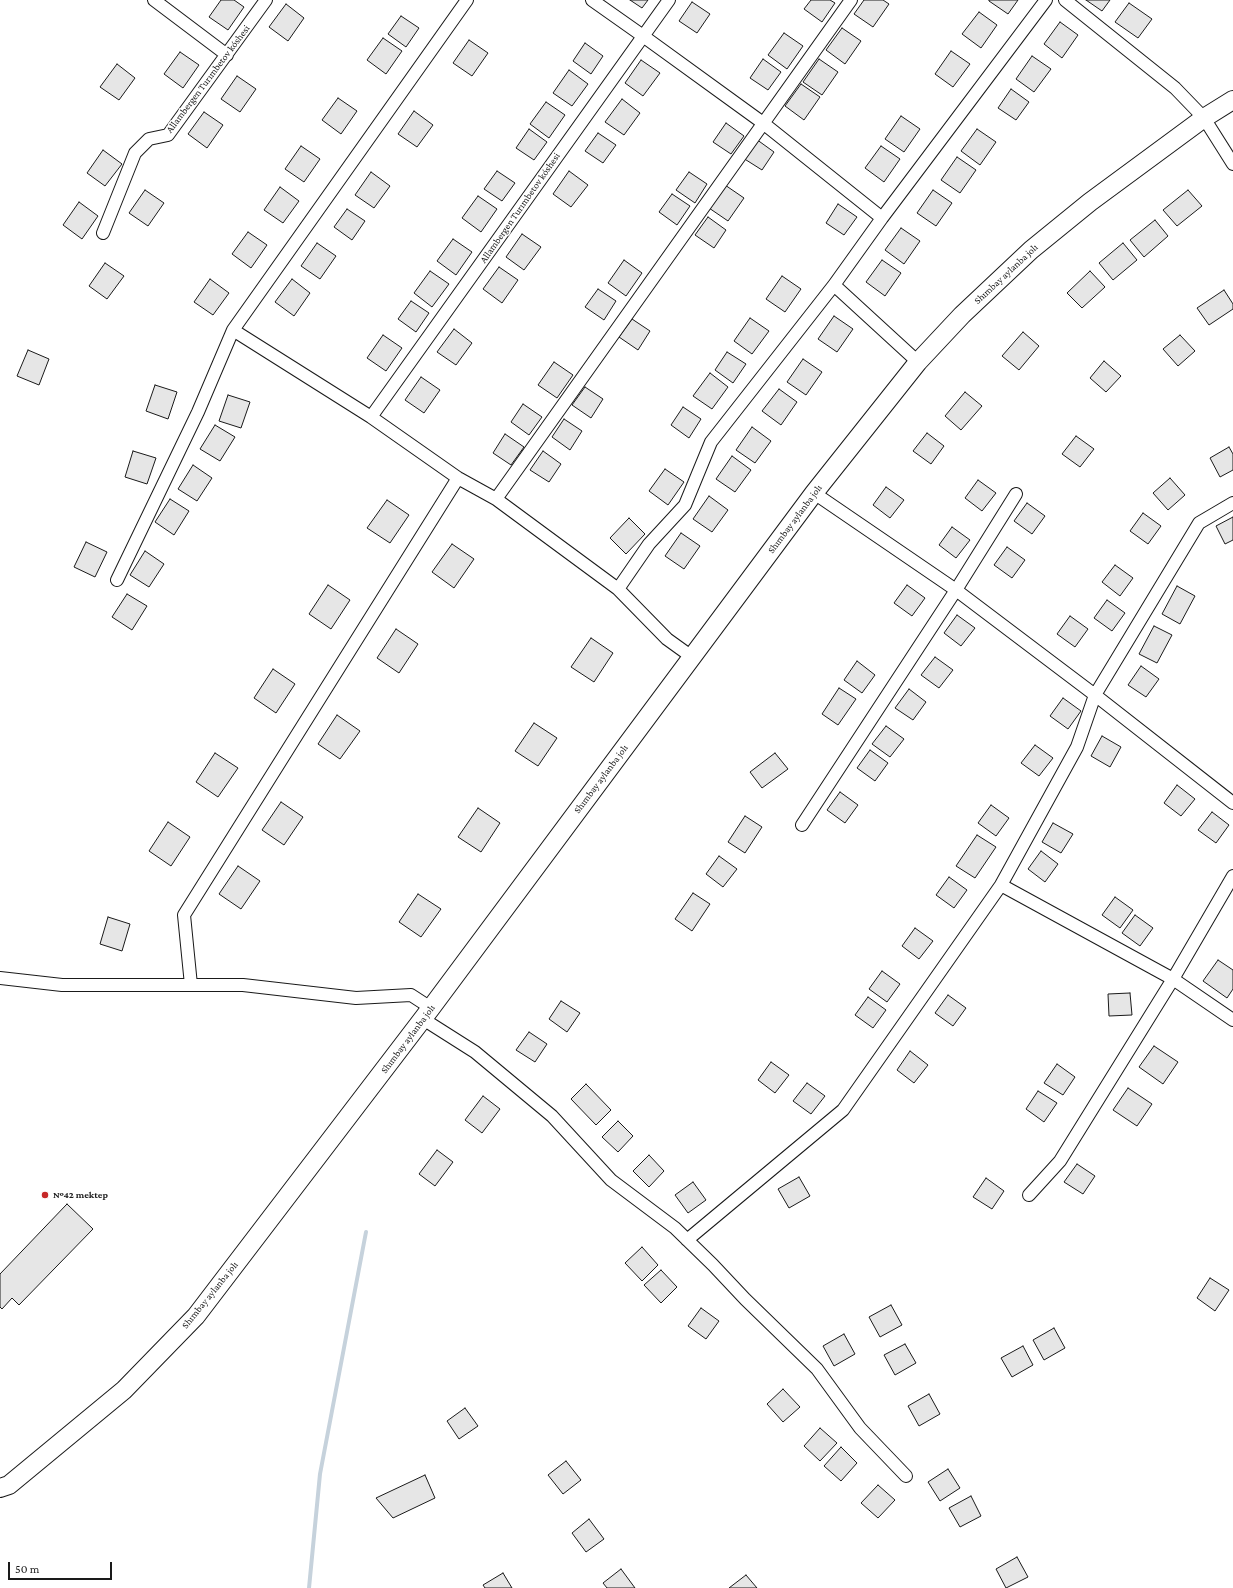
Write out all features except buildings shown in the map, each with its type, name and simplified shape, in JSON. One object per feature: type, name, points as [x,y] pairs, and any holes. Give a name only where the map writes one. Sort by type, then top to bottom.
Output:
[{"type":"main road","name":"Shımbay aylanba jolı","points":[[0,1488],[9,1485],[124,1390],[196,1316],[427,1013],[814,493],[918,362],[962,316],[1031,250],[1090,202],[1204,118],[1233,100]]},
{"type":"street","points":[[154,0],[227,55]]},
{"type":"street","name":"Allambergen Turımbetov kóshesi","points":[[103,233],[135,153],[149,139],[168,135],[266,0]]},
{"type":"street","points":[[117,580],[198,412],[233,330],[467,0]]},
{"type":"street","points":[[592,0],[763,123],[882,218]]},
{"type":"street","name":"Allambergen Turımbetov kóshesi","points":[[371,417],[669,0]]},
{"type":"street","points":[[496,499],[851,0]]},
{"type":"street","points":[[618,589],[649,544],[685,505],[711,442],[834,285],[882,218],[1046,0]]},
{"type":"street","points":[[1064,0],[1175,88],[1204,118],[1233,164]]},
{"type":"street","points":[[834,285],[918,362]]},
{"type":"street","points":[[233,330],[371,417],[458,478],[496,499],[618,589],[667,639],[692,657]]},
{"type":"street","points":[[191,985],[184,915],[458,478]]},
{"type":"street","points":[[814,493],[956,590],[1095,695],[1233,803]]},
{"type":"street","points":[[802,825],[956,590],[1016,494]]},
{"type":"street","points":[[687,1240],[843,1110],[1001,885],[1077,747],[1095,695],[1199,523],[1233,503]]},
{"type":"street","points":[[1029,1195],[1060,1161],[1173,979],[1233,876]]},
{"type":"street","points":[[1001,885],[1173,979],[1233,1020]]},
{"type":"street","points":[[0,978],[62,986],[243,985],[356,998],[411,994],[427,1013],[552,1116],[611,1180],[675,1228],[817,1369],[860,1428],[906,1476]]},
{"type":"waterway","points":[[309,1588],[320,1474],[366,1232]]},
{"type":"place","name":"№42 mektep","points":[[45,1195]]}]
